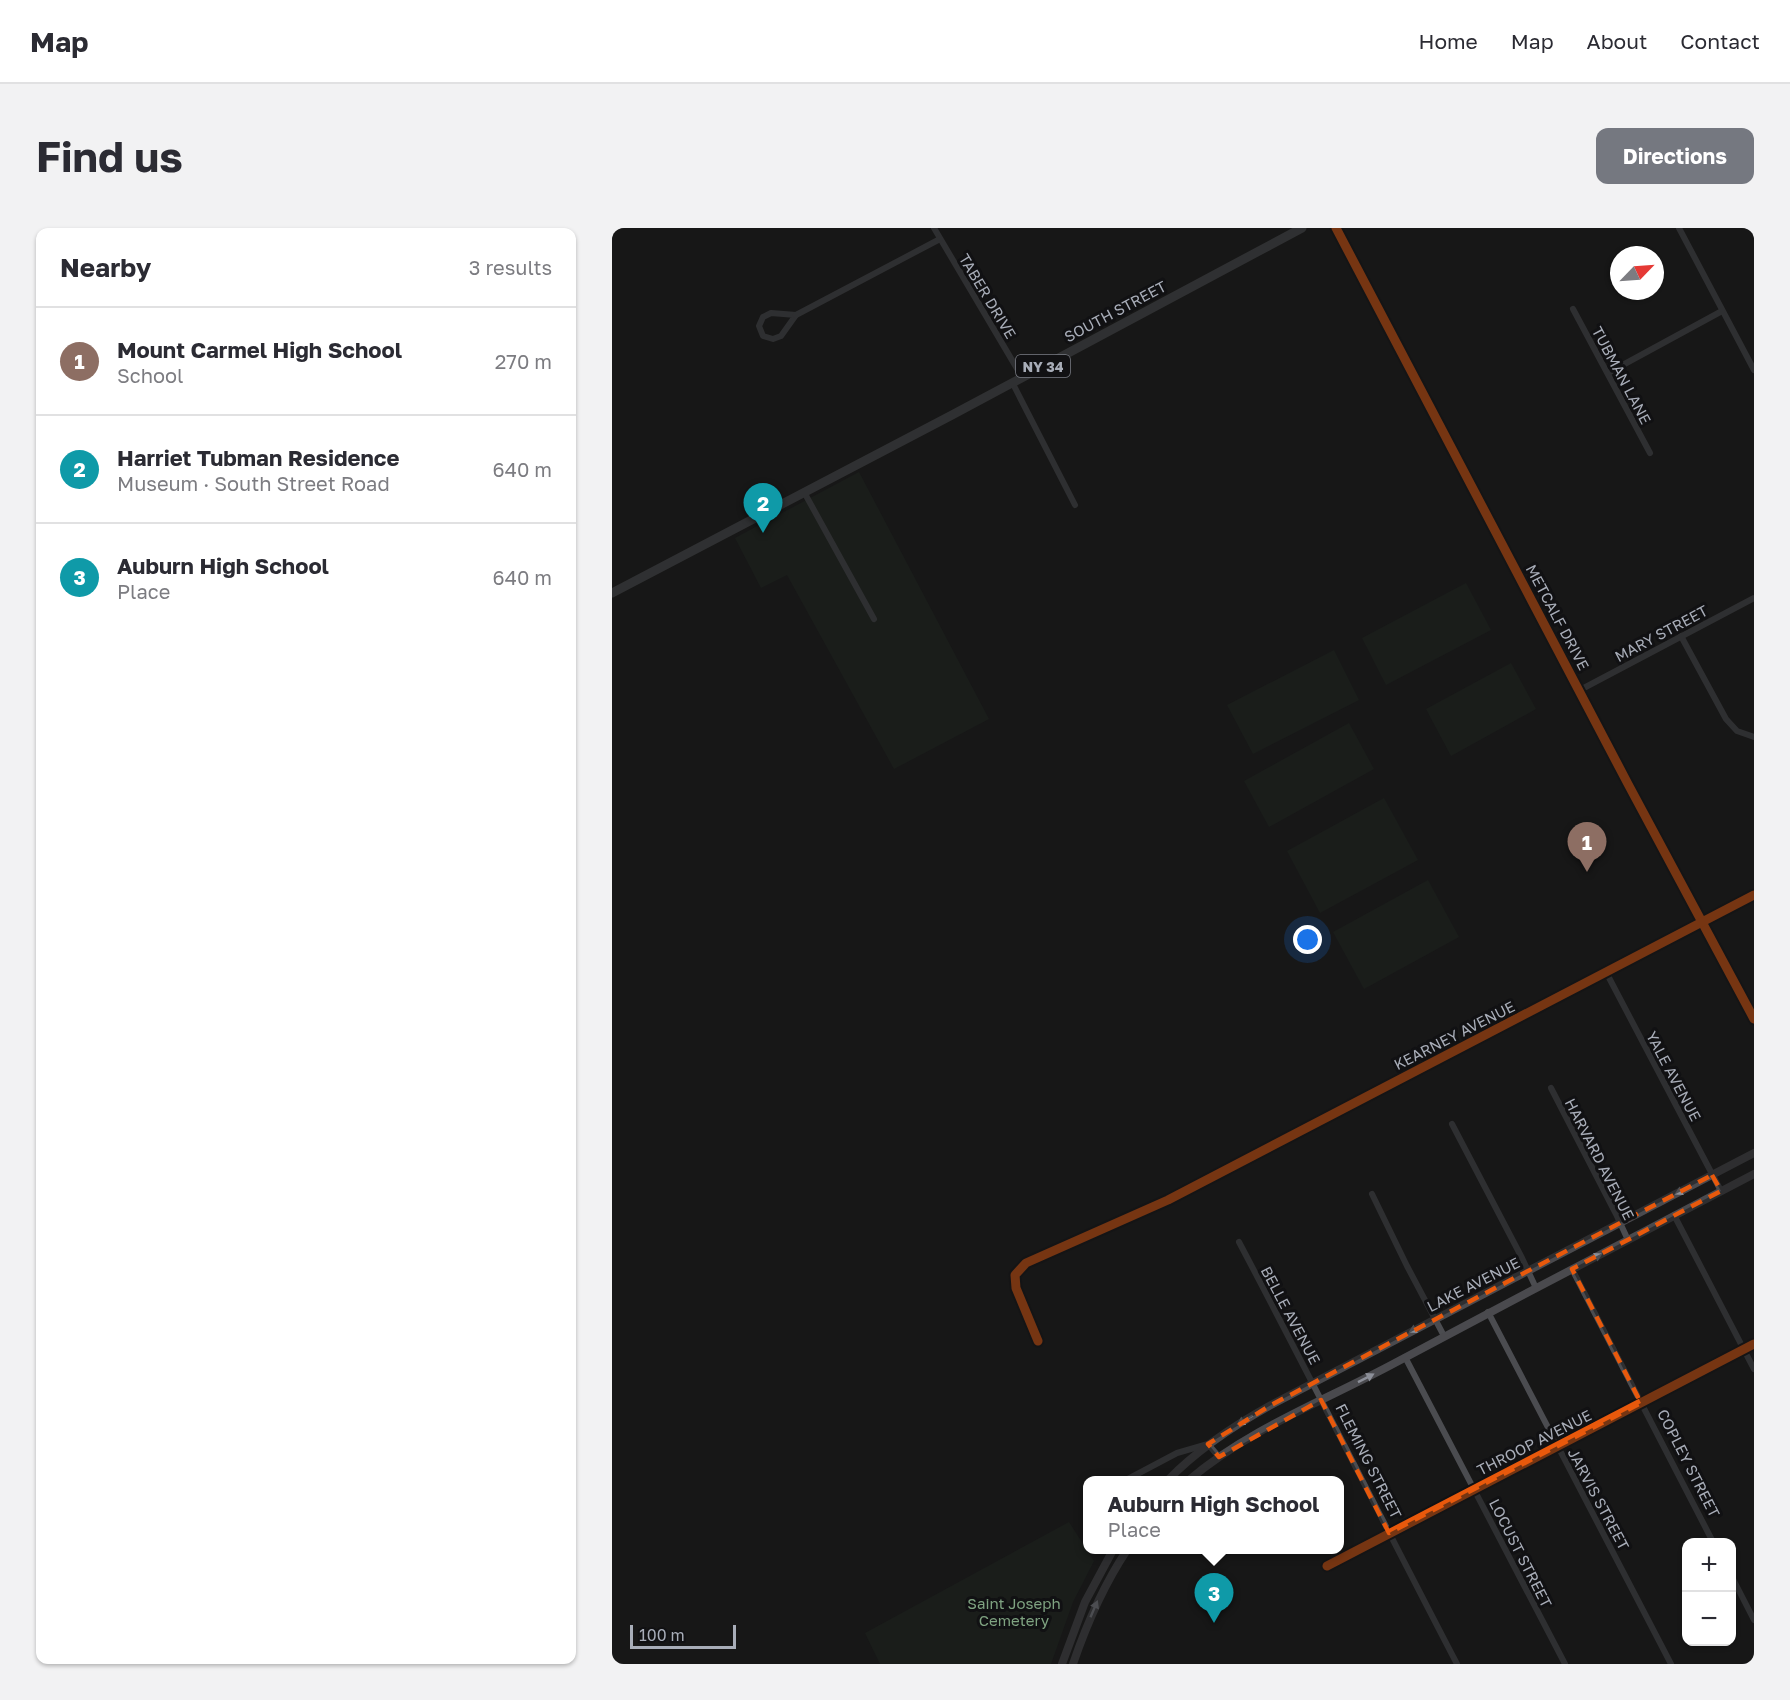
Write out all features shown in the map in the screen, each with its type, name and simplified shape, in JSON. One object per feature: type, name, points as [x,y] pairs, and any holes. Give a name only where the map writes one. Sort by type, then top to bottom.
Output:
[{"type":"main road","name":"SOUTH STREET","points":[[612,593],[1302,228]]},
{"type":"main road","name":"LAKE AVENUE","points":[[1172,1476],[1208,1444],[1239,1423],[1312,1382],[1754,1153]]},
{"type":"main road","points":[[1194,1476],[1219,1457],[1274,1424],[1754,1174]]},
{"type":"main road","points":[[1062,1664],[1085,1602],[1111,1554]]},
{"type":"main road","points":[[1073,1664],[1098,1599],[1124,1554]]},
{"type":"street","name":"TABER DRIVE","points":[[934,228],[1022,377]]},
{"type":"street","name":"METCALF DRIVE","points":[[1336,228],[1754,1019]]},
{"type":"street","points":[[1679,228],[1754,370]]},
{"type":"street","points":[[796,315],[774,313],[765,315],[760,323],[761,334],[767,339],[778,338],[796,315],[940,239]]},
{"type":"street","name":"TUBMAN LANE","points":[[1573,309],[1650,453]]},
{"type":"street","points":[[1608,373],[1722,311]]},
{"type":"street","points":[[1012,382],[1075,505]]},
{"type":"street","points":[[804,492],[873,619]]},
{"type":"street","name":"MARY STREET","points":[[1580,690],[1754,598]]},
{"type":"street","points":[[1681,636],[1726,719],[1737,731],[1754,737]]},
{"type":"street","name":"KEARNEY AVENUE","points":[[1038,1341],[1016,1288],[1015,1275],[1026,1263],[1168,1200],[1754,896]]},
{"type":"street","name":"YALE AVENUE","points":[[1606,972],[1721,1191]]},
{"type":"street","name":"HARVARD AVENUE","points":[[1551,1088],[1628,1240]]},
{"type":"street","points":[[1452,1124],[1536,1288]]},
{"type":"street","points":[[1372,1194],[1444,1335]]},
{"type":"street","points":[[1674,1215],[1754,1369]]},
{"type":"street","name":"BELLE AVENUE","points":[[1239,1242],[1320,1400]]},
{"type":"street","name":"COPLEY STREET","points":[[1572,1269],[1711,1538]]},
{"type":"street","name":"JARVIS STREET","points":[[1488,1312],[1671,1664]]},
{"type":"street","name":"THROOP AVENUE","points":[[1327,1566],[1754,1344]]},
{"type":"street","name":"LOCUST STREET","points":[[1405,1357],[1565,1664]]},
{"type":"street","name":"FLEMING STREET","points":[[1320,1400],[1457,1664]]},
{"type":"street","points":[[1208,1444],[1219,1457]]},
{"type":"street","name":"LAKE AVENUE","points":[[1133,1476],[1177,1453],[1208,1444]]},
{"type":"street","points":[[1736,1586],[1754,1620]]},
{"type":"highlighted area","points":[[1712,1175],[1721,1191],[1572,1269],[1641,1403],[1389,1533],[1321,1400],[1219,1457],[1208,1444],[1271,1405]]},
{"type":"green space","points":[[859,472],[989,719],[894,769],[787,575],[761,588],[735,538]]},
{"type":"green space","points":[[1466,583],[1491,630],[1386,685],[1362,638]]},
{"type":"green space","points":[[1334,650],[1359,700],[1253,754],[1227,705]]},
{"type":"green space","points":[[1511,663],[1536,709],[1451,756],[1426,709]]},
{"type":"green space","points":[[1349,723],[1374,769],[1269,827],[1244,781]]},
{"type":"green space","points":[[1384,798],[1418,860],[1320,913],[1287,851]]},
{"type":"green space","points":[[1428,880],[1459,937],[1364,989],[1333,932]]},
{"type":"green space","name":"Saint Joseph Cemetery","points":[[1069,1522],[1083,1544],[1083,1554],[1090,1554],[1094,1561],[1073,1602],[1051,1664],[880,1664],[865,1633]]},
{"type":"cycle path","points":[[1336,228],[1754,1019]]},
{"type":"cycle path","points":[[1038,1341],[1016,1288],[1015,1275],[1026,1263],[1168,1200],[1754,895]]},
{"type":"cycle path","points":[[1327,1566],[1754,1344]]},
{"type":"place","name":"Harriet Tubman Residence","points":[[763,533]]},
{"type":"place","name":"Mount Carmel High School","points":[[1587,872]]},
{"type":"place","name":"Auburn High School","points":[[1214,1623]]}]
